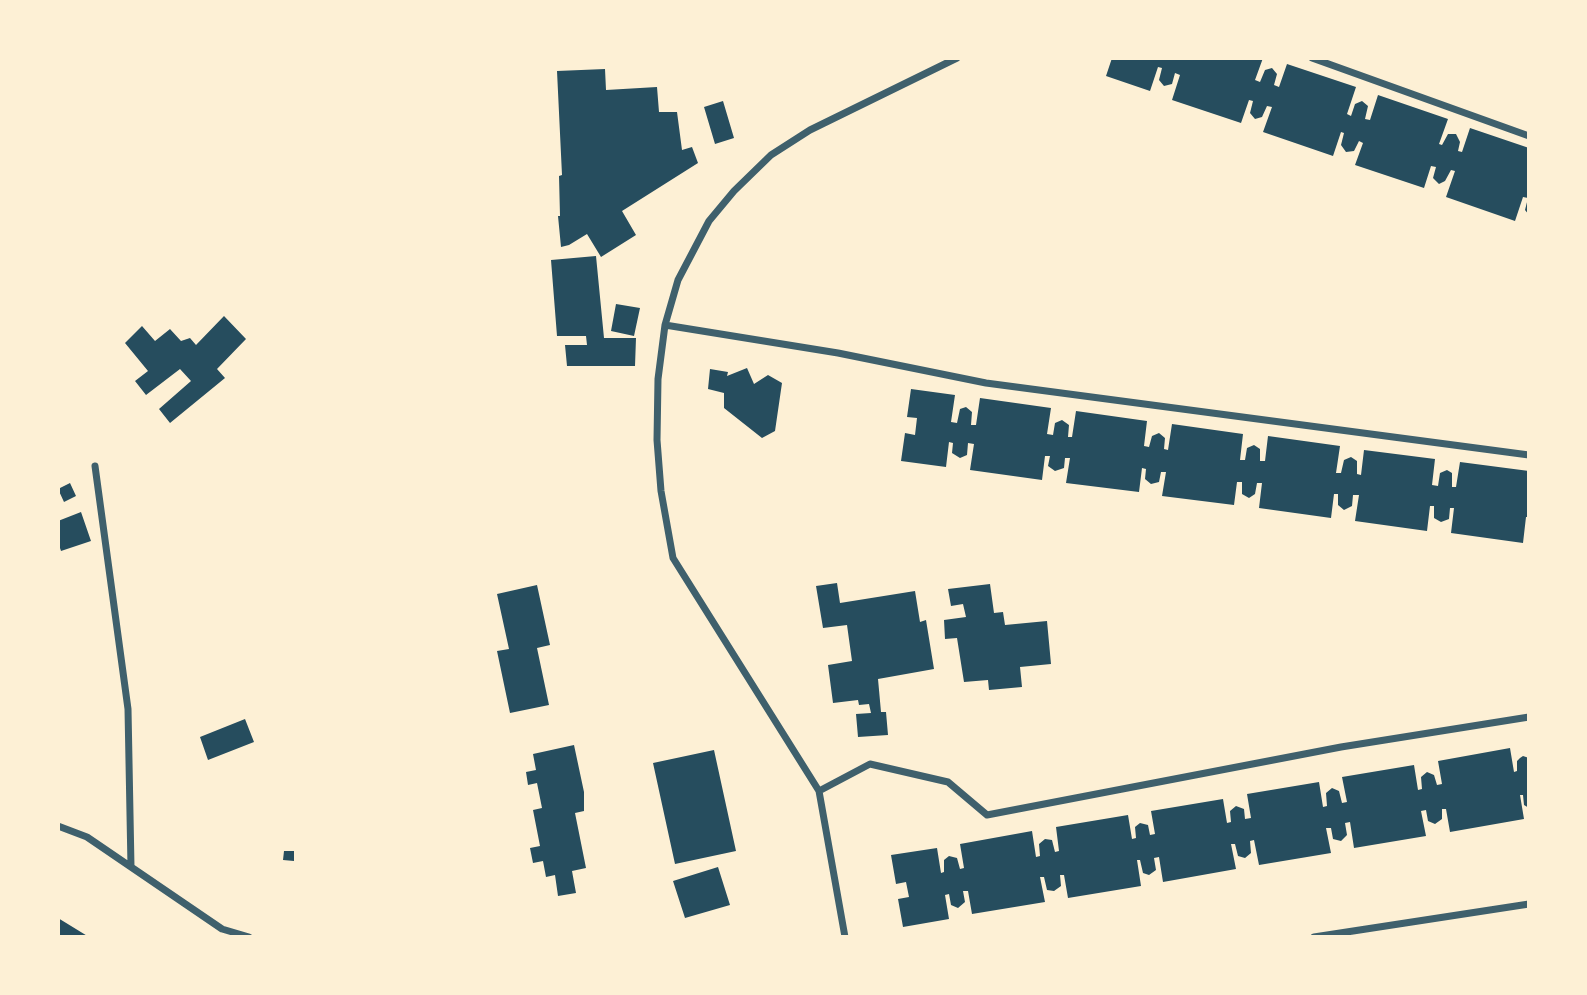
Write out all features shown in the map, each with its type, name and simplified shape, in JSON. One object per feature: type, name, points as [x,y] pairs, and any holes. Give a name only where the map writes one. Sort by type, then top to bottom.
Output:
[{"type":"street","points":[[845,937],[819,791],[673,558],[661,491],[657,440],[657,379],[665,325],[678,280],[709,221],[733,191],[771,155],[810,130],[957,58]]},
{"type":"street","points":[[1312,58],[1529,136]]},
{"type":"street","points":[[665,325],[838,353],[986,383],[1529,456]]},
{"type":"street","points":[[95,466],[128,709],[131,867]]},
{"type":"street","points":[[819,791],[870,764],[948,782],[987,815],[1341,747],[1529,717]]},
{"type":"street","points":[[58,826],[87,837],[222,929],[249,937]]},
{"type":"street","points":[[1314,937],[1529,904]]},
{"type":"building","points":[[1112,58],[1263,58],[1255,80],[1260,82],[1265,70],[1272,68],[1277,74],[1274,85],[1279,87],[1287,64],[1356,87],[1347,114],[1351,116],[1355,104],[1362,101],[1368,106],[1365,119],[1370,120],[1378,95],[1448,119],[1439,144],[1442,145],[1448,134],[1456,134],[1460,142],[1458,151],[1462,152],[1470,128],[1529,148],[1529,215],[1525,210],[1528,198],[1523,197],[1515,221],[1446,197],[1455,171],[1451,170],[1445,181],[1439,184],[1433,178],[1436,167],[1431,166],[1424,188],[1355,165],[1363,143],[1359,141],[1354,151],[1346,152],[1341,145],[1344,133],[1341,132],[1333,156],[1263,132],[1272,107],[1267,106],[1262,117],[1255,119],[1250,113],[1253,101],[1249,100],[1241,123],[1172,100],[1180,75],[1175,73],[1172,84],[1164,86],[1159,80],[1162,68],[1158,67],[1150,91],[1106,76]]},
{"type":"building","points":[[605,69],[606,90],[657,87],[659,112],[677,112],[682,150],[692,147],[698,163],[622,211],[636,235],[601,257],[587,234],[561,247],[558,216],[559,176],[562,175],[557,71]]},
{"type":"building","points":[[723,101],[734,138],[715,144],[704,107]]},
{"type":"building","points":[[596,256],[604,338],[636,338],[635,366],[567,366],[565,345],[587,345],[586,336],[557,336],[551,260]]},
{"type":"building","points":[[616,304],[640,308],[634,336],[611,331]]},
{"type":"building","points":[[224,316],[246,339],[217,369],[225,378],[170,423],[159,409],[191,381],[180,369],[146,395],[135,381],[148,371],[125,343],[142,326],[155,341],[170,329],[181,341],[190,338],[196,345]]},
{"type":"building","points":[[747,368],[754,384],[768,375],[782,383],[775,431],[762,438],[724,408],[724,393],[708,389],[710,369],[728,372],[727,376]]},
{"type":"building","points":[[911,389],[955,395],[951,422],[957,423],[960,409],[966,407],[972,412],[971,425],[976,425],[980,398],[1051,408],[1047,434],[1053,435],[1055,423],[1062,420],[1069,425],[1068,437],[1072,437],[1076,411],[1147,421],[1144,446],[1149,447],[1152,436],[1159,433],[1165,438],[1164,449],[1168,450],[1172,424],[1243,434],[1240,460],[1245,460],[1247,448],[1254,445],[1260,449],[1260,461],[1265,461],[1268,436],[1340,446],[1336,473],[1341,473],[1344,460],[1351,457],[1357,461],[1357,474],[1361,475],[1364,450],[1435,459],[1432,485],[1438,486],[1440,473],[1447,470],[1452,473],[1452,487],[1456,487],[1460,462],[1529,471],[1529,517],[1526,517],[1523,543],[1451,533],[1454,508],[1450,508],[1449,519],[1441,522],[1434,518],[1434,506],[1430,506],[1427,531],[1355,521],[1359,495],[1353,495],[1352,506],[1344,510],[1338,505],[1338,494],[1334,494],[1331,518],[1259,508],[1262,483],[1257,483],[1255,494],[1249,498],[1242,494],[1242,482],[1237,482],[1234,505],[1162,496],[1166,472],[1161,472],[1159,482],[1151,484],[1145,479],[1146,469],[1142,468],[1139,492],[1066,483],[1070,458],[1065,458],[1064,468],[1055,471],[1048,466],[1050,456],[1045,456],[1042,480],[970,470],[974,444],[968,443],[967,455],[960,458],[952,453],[953,443],[949,442],[946,467],[901,461],[905,433],[915,435],[917,418],[907,417]]},
{"type":"building","points":[[70,483],[76,496],[64,502],[58,489]]},
{"type":"building","points":[[81,512],[91,541],[61,551],[58,521]]},
{"type":"building","points":[[837,583],[840,603],[915,591],[920,622],[926,620],[934,669],[878,679],[881,712],[886,712],[888,735],[858,737],[856,714],[871,713],[869,704],[859,705],[858,700],[833,703],[828,665],[852,661],[847,625],[823,628],[816,586]]},
{"type":"building","points":[[990,584],[994,613],[1003,612],[1005,625],[1047,621],[1051,664],[1020,667],[1022,687],[989,690],[988,680],[964,682],[957,638],[945,639],[944,620],[966,617],[963,604],[951,606],[948,589]]},
{"type":"building","points":[[537,585],[550,645],[537,648],[549,705],[510,713],[497,651],[509,649],[497,594]]},
{"type":"building","points":[[245,719],[254,742],[208,760],[200,737]]},
{"type":"building","points":[[574,745],[584,792],[584,811],[575,813],[586,868],[572,871],[576,893],[558,896],[555,875],[546,877],[543,861],[533,863],[530,848],[540,846],[533,810],[542,808],[537,783],[528,785],[526,772],[536,770],[533,754]]},
{"type":"building","points":[[1510,748],[1514,772],[1517,771],[1517,761],[1520,758],[1529,758],[1529,808],[1524,805],[1523,795],[1520,795],[1524,819],[1450,832],[1446,809],[1442,809],[1442,819],[1435,824],[1428,821],[1426,810],[1421,811],[1426,836],[1354,848],[1350,822],[1345,823],[1347,835],[1341,841],[1333,839],[1331,828],[1326,828],[1331,853],[1259,865],[1254,840],[1250,841],[1251,853],[1245,858],[1238,856],[1235,844],[1231,844],[1236,869],[1163,882],[1159,857],[1154,858],[1156,870],[1149,875],[1143,873],[1140,860],[1137,860],[1141,886],[1068,898],[1064,875],[1060,875],[1061,886],[1054,891],[1047,890],[1044,877],[1040,877],[1045,902],[972,914],[968,891],[963,891],[965,902],[958,908],[951,905],[949,894],[945,895],[949,919],[903,927],[898,899],[909,897],[906,882],[896,884],[891,855],[937,848],[941,873],[944,872],[944,860],[949,856],[957,858],[960,869],[964,868],[960,844],[1032,831],[1036,857],[1040,856],[1039,844],[1045,839],[1052,840],[1055,852],[1059,851],[1056,827],[1128,815],[1132,839],[1136,838],[1135,827],[1140,823],[1148,825],[1150,835],[1155,834],[1151,811],[1223,799],[1227,823],[1231,822],[1230,811],[1236,806],[1244,809],[1245,819],[1251,818],[1247,794],[1319,782],[1323,807],[1327,806],[1326,793],[1332,788],[1339,791],[1342,803],[1347,802],[1342,777],[1414,765],[1418,790],[1422,789],[1421,777],[1427,772],[1434,775],[1437,785],[1442,784],[1438,761]]},
{"type":"building","points":[[714,750],[736,851],[675,864],[653,763]]},
{"type":"building","points":[[284,851],[294,851],[294,861],[283,860]]},
{"type":"building","points":[[718,867],[730,905],[685,918],[673,881]]},
{"type":"building","points":[[58,918],[89,937],[58,937]]}]
